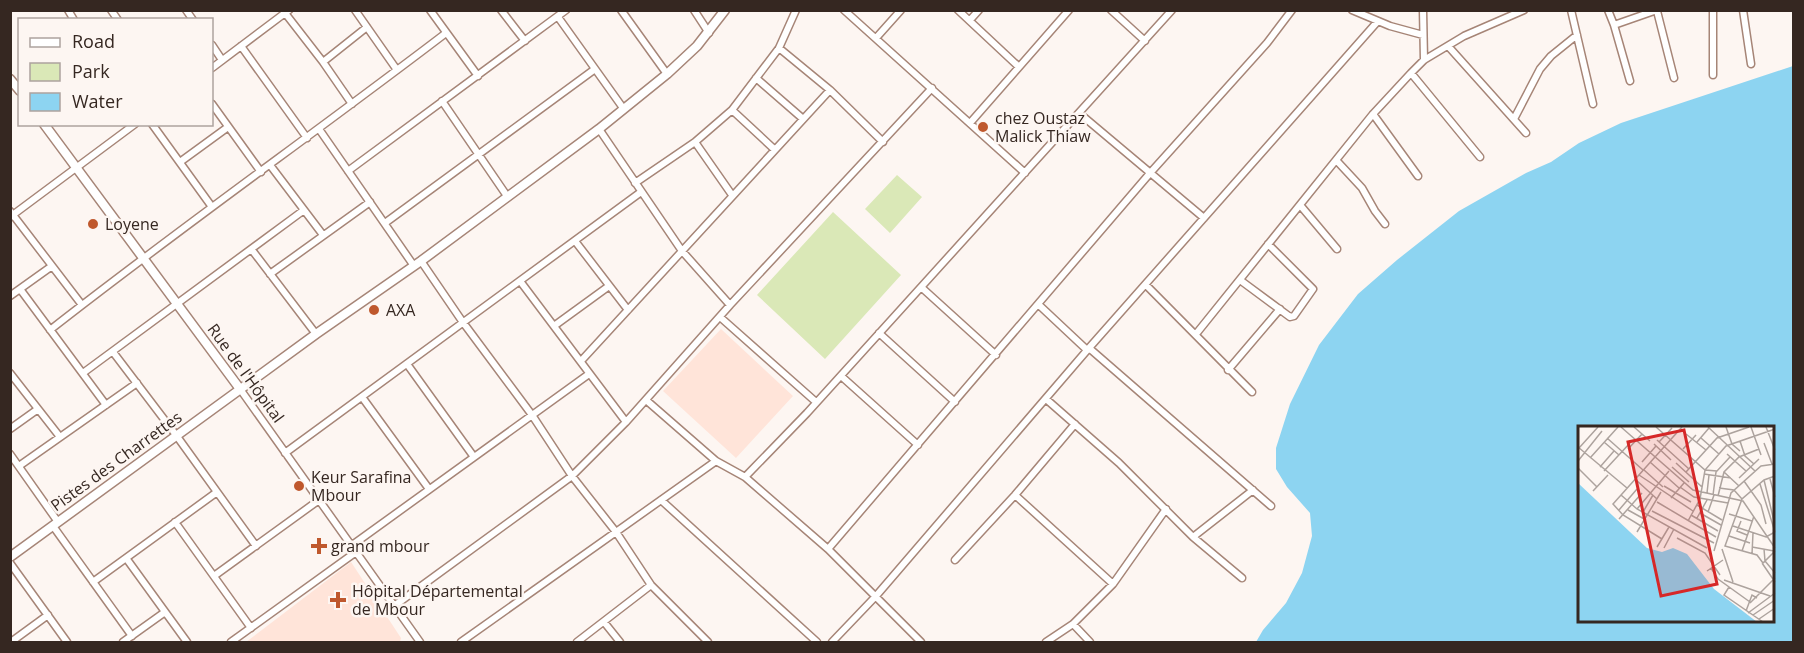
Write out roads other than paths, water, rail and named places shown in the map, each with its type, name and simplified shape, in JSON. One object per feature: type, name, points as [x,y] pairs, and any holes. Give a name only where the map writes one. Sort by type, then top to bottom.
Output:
[{"type":"main road","name":"Pistes des Charrettes","points":[[10,557],[316,334],[418,263],[599,129],[667,74],[709,33],[724,10]]},
{"type":"main road","name":"Rue de l'Hôpital","points":[[45,126],[240,389]]},
{"type":"street","points":[[355,10],[398,70]]},
{"type":"street","points":[[429,10],[478,76]]},
{"type":"street","points":[[501,10],[525,41]]},
{"type":"street","points":[[348,171],[566,10]]},
{"type":"street","points":[[621,10],[667,74]]},
{"type":"street","points":[[694,10],[709,33]]},
{"type":"street","points":[[635,183],[695,142],[732,110],[779,48],[796,10]]},
{"type":"street","points":[[844,10],[1025,173]]},
{"type":"street","points":[[876,39],[901,10]]},
{"type":"street","points":[[958,10],[1020,67]]},
{"type":"street","points":[[970,20],[979,10]]},
{"type":"street","points":[[970,123],[1070,10]]},
{"type":"street","points":[[1111,10],[1145,41]]},
{"type":"street","points":[[745,477],[841,376],[1172,10]]},
{"type":"street","points":[[828,549],[1151,172],[1267,43],[1292,10]]},
{"type":"street","points":[[1352,10],[1422,35]]},
{"type":"street","points":[[1423,10],[1424,60]]},
{"type":"street","points":[[1196,334],[1373,114],[1424,60],[1464,36],[1524,10]]},
{"type":"street","points":[[1571,10],[1593,104]]},
{"type":"street","points":[[1608,10],[1630,81]]},
{"type":"street","points":[[1713,10],[1713,75]]},
{"type":"street","points":[[1743,10],[1751,64]]},
{"type":"street","points":[[1614,26],[1657,11],[1674,78]]},
{"type":"street","points":[[213,67],[287,12],[352,104]]},
{"type":"street","points":[[558,17],[623,108]]},
{"type":"street","points":[[832,642],[876,596],[1088,349],[1378,21]]},
{"type":"street","points":[[323,62],[367,27]]},
{"type":"street","points":[[50,330],[143,258],[446,33]]},
{"type":"street","points":[[1514,119],[1540,69],[1551,56],[1577,35]]},
{"type":"street","points":[[213,46],[222,60]]},
{"type":"street","points":[[241,46],[307,138]]},
{"type":"street","points":[[1448,46],[1526,133]]},
{"type":"street","points":[[779,48],[830,90],[883,142]]},
{"type":"street","points":[[385,223],[595,69]]},
{"type":"street","points":[[1411,73],[1480,157]]},
{"type":"street","points":[[756,78],[802,118]]},
{"type":"street","points":[[394,606],[572,476],[626,422],[730,305],[932,88]]},
{"type":"street","points":[[581,361],[830,90]]},
{"type":"street","points":[[442,101],[507,196]]},
{"type":"street","points":[[213,105],[261,172]]},
{"type":"street","points":[[732,110],[774,149]]},
{"type":"street","points":[[1079,113],[1204,218]]},
{"type":"street","points":[[1373,114],[1418,176]]},
{"type":"street","points":[[82,305],[11,215],[132,126]]},
{"type":"street","points":[[153,126],[212,207]]},
{"type":"street","points":[[180,162],[228,127]]},
{"type":"street","points":[[319,129],[385,223],[418,263],[532,415],[572,476],[616,532],[651,585],[708,642]]},
{"type":"street","points":[[599,129],[682,251],[730,305]]},
{"type":"street","points":[[695,142],[732,195]]},
{"type":"street","points":[[1336,159],[1362,188],[1385,224]]},
{"type":"street","points":[[270,165],[323,236]]},
{"type":"street","points":[[285,453],[462,321],[520,282],[641,192]]},
{"type":"street","points":[[270,274],[370,202]]},
{"type":"street","points":[[1300,204],[1337,249]]},
{"type":"street","points":[[83,373],[304,210]]},
{"type":"street","points":[[575,241],[628,310]]},
{"type":"street","points":[[1240,280],[1293,318],[1313,289],[1269,244]]},
{"type":"street","points":[[252,250],[316,334]]},
{"type":"street","points":[[10,296],[52,266]]},
{"type":"street","points":[[520,282],[626,422]]},
{"type":"street","points":[[554,326],[609,285]]},
{"type":"street","points":[[1146,285],[1252,392]]},
{"type":"street","points":[[921,287],[996,355]]},
{"type":"street","points":[[20,289],[106,405]]},
{"type":"street","points":[[1039,305],[1271,506]]},
{"type":"street","points":[[1228,370],[1281,309]]},
{"type":"street","points":[[720,317],[816,402]]},
{"type":"street","points":[[879,333],[955,402]]},
{"type":"street","points":[[113,352],[256,546]]},
{"type":"street","points":[[407,364],[474,457]]},
{"type":"street","points":[[10,373],[60,437]]},
{"type":"street","points":[[351,546],[589,374]]},
{"type":"street","points":[[841,376],[918,446]]},
{"type":"street","points":[[19,466],[137,383]]},
{"type":"street","name":"Rue de l'Hôpital","points":[[240,389],[420,642]]},
{"type":"street","points":[[362,397],[429,489]]},
{"type":"street","points":[[1046,399],[1119,463],[1193,537],[1242,578]]},
{"type":"street","points":[[646,400],[716,461],[745,477],[828,549],[876,596],[917,641]]},
{"type":"street","points":[[10,429],[38,409]]},
{"type":"street","points":[[955,560],[1015,495],[1075,424]]},
{"type":"street","points":[[10,454],[93,582],[132,636]]},
{"type":"street","points":[[461,642],[716,461]]},
{"type":"street","points":[[1193,537],[1253,490]]},
{"type":"street","points":[[93,582],[217,492]]},
{"type":"street","points":[[1015,495],[1113,584]]},
{"type":"street","points":[[214,576],[319,500]]},
{"type":"street","points":[[661,500],[818,642]]},
{"type":"street","points":[[1046,642],[1073,624],[1113,584],[1166,509]]},
{"type":"street","points":[[175,522],[251,628]]},
{"type":"street","points":[[231,642],[356,552]]},
{"type":"street","points":[[126,558],[187,642]]},
{"type":"street","points":[[10,563],[68,642]]},
{"type":"street","points":[[577,642],[651,585]]},
{"type":"street","points":[[123,642],[165,612]]},
{"type":"street","points":[[11,642],[20,640],[48,615]]},
{"type":"street","points":[[604,622],[620,642]]},
{"type":"street","points":[[1073,624],[1090,642]]},
{"type":"water","points":[[1793,66],[1793,642],[1256,642],[1286,603],[1302,573],[1312,536],[1310,513],[1287,487],[1276,469],[1276,448],[1290,404],[1319,345],[1358,294],[1459,211],[1526,173],[1551,162],[1579,143],[1621,123]]},
{"type":"place","name":"chez Oustaz Malick Thiaw","points":[[983,127]]},
{"type":"place","name":"Loyene","points":[[93,224]]},
{"type":"place","name":"AXA","points":[[374,310]]},
{"type":"place","name":"Keur Sarafina Mbour","points":[[299,486]]},
{"type":"place","name":"grand mbour","points":[[319,546]]},
{"type":"place","name":"Hôpital Départemental de Mbour","points":[[338,600]]}]
